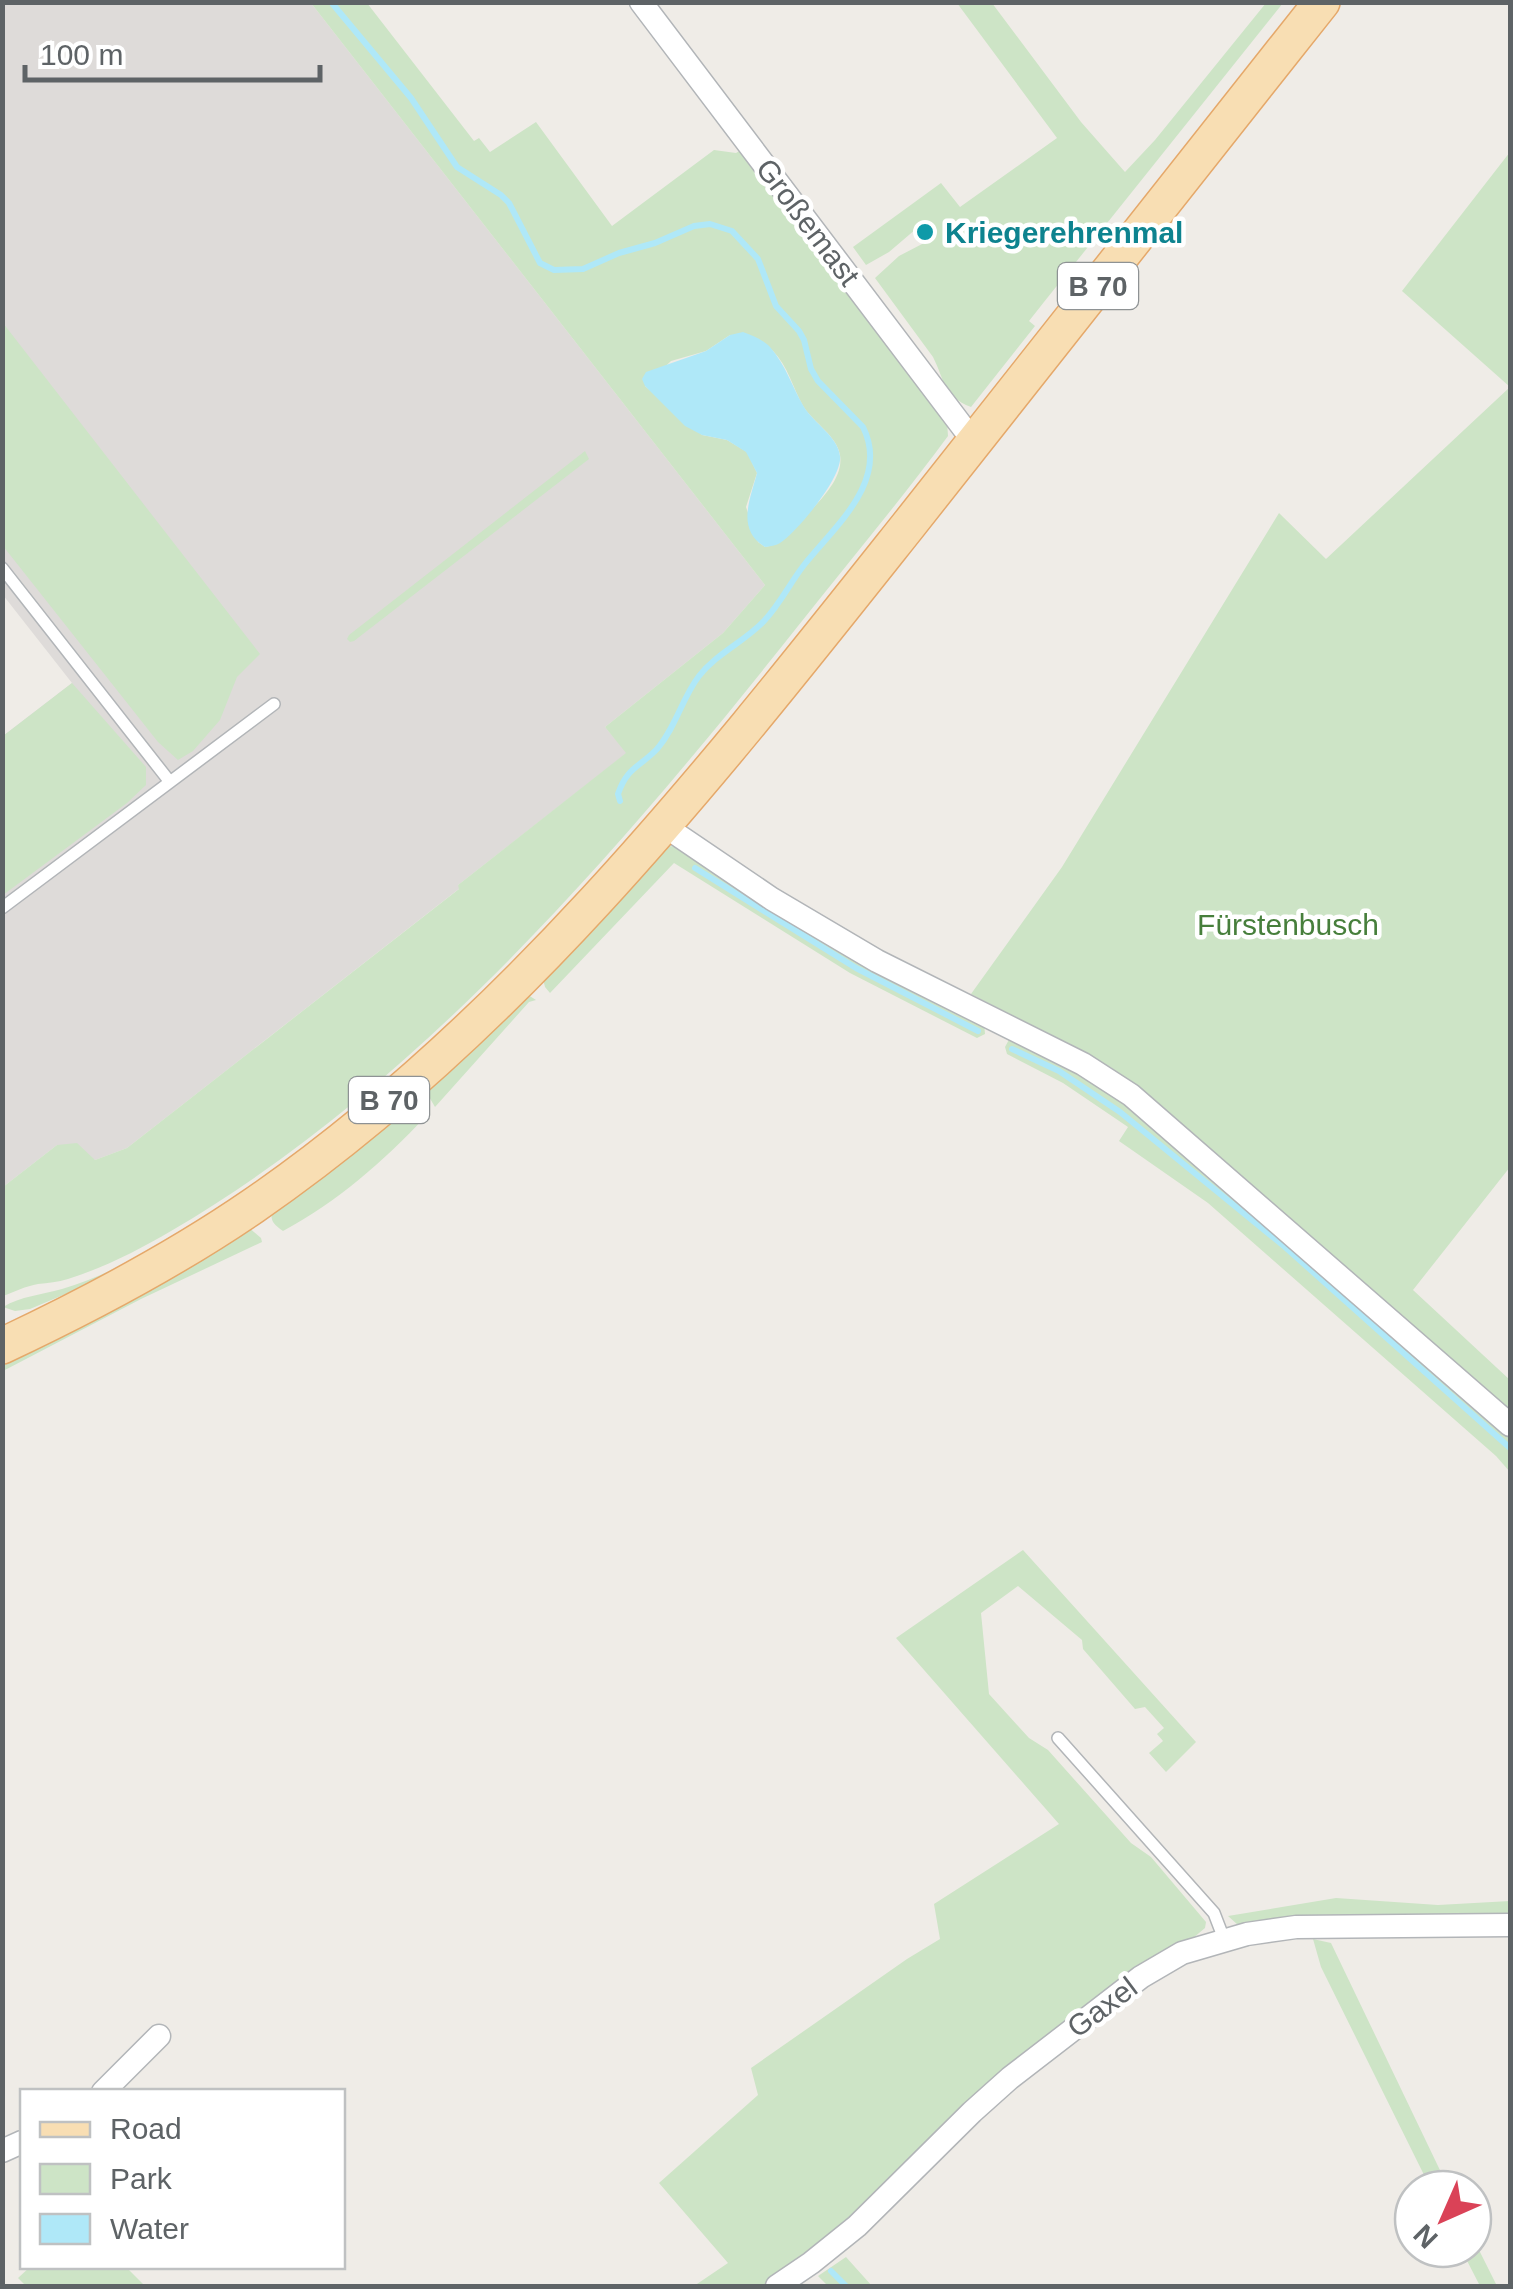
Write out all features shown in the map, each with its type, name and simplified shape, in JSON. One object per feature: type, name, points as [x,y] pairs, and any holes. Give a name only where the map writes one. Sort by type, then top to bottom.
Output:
[{"type":"main road","name":"B 70","points":[[2,1346],[114,1291],[254,1205],[424,1070],[507,991],[663,825],[764,707],[1322,2]]},
{"type":"street","name":"Großemast","points":[[642,2],[974,442]]},
{"type":"street","points":[[663,825],[772,899],[878,961],[1083,1064],[1120,1088],[1510,1425]]},
{"type":"street","name":"Gaxel","points":[[777,2286],[856,2226],[972,2112],[1064,2035],[1141,1977],[1182,1953],[1272,1929],[1510,1925]]},
{"type":"street","points":[[106,2089],[159,2036]]},
{"type":"lane","points":[[2,568],[170,782]]},
{"type":"lane","points":[[2,908],[274,704]]},
{"type":"lane","points":[[1058,1738],[1214,1913],[1224,1940]]},
{"type":"shaded area","points":[[3,3],[311,3],[765,585],[723,633],[605,727],[627,753],[458,885],[460,888],[127,1148],[95,1160],[57,1145],[3,1187],[3,736],[72,683],[3,595]]},
{"type":"green space","points":[[311,3],[367,3],[474,141],[479,138],[490,152],[536,122],[612,226],[714,150],[736,153],[746,147],[947,422],[948,436],[661,794],[511,958],[432,1035],[262,1173],[171,1231],[94,1270],[3,1296],[3,1187],[57,1145],[77,1143],[95,1160],[127,1148],[459,889],[458,885],[626,753],[605,727],[723,633],[765,585]],"holes":[[[730,335],[773,351],[803,406],[834,442],[840,455],[835,480],[824,495],[788,535],[765,547],[758,542],[746,507],[757,473],[747,452],[727,440],[702,435],[645,386],[671,361],[706,351]]]},
{"type":"green space","points":[[957,3],[992,3],[1081,122],[1125,172],[1266,3],[1283,3],[1029,321],[1035,326],[971,407],[950,393],[933,357],[875,278],[899,256],[933,236],[923,223],[889,252],[866,265],[853,247],[941,183],[960,207],[1057,138]]},
{"type":"green space","points":[[1510,152],[1510,387],[1402,291]]},
{"type":"green space","points":[[3,323],[260,654],[237,677],[220,720],[193,751],[178,760],[158,742],[3,546]]},
{"type":"green space","name":"Fürstenbusch","points":[[1510,387],[1510,1167],[1413,1290],[1510,1380],[1510,1413],[1195,1135],[1112,1068],[971,994],[1062,867],[1279,513],[1326,559]]},
{"type":"green space","points":[[585,451],[589,459],[354,641],[347,639],[349,635]]},
{"type":"green space","points":[[72,683],[146,767],[146,785],[3,895],[3,736]]},
{"type":"green space","points":[[662,845],[685,848],[984,1022],[985,1034],[977,1038],[850,973],[674,863],[550,993],[542,975]]},
{"type":"green space","points":[[525,993],[536,1000],[529,1002],[435,1107],[428,1095],[429,1083]]},
{"type":"green space","points":[[1012,1034],[1099,1080],[1510,1432],[1510,1472],[1208,1203],[1119,1141],[1128,1127],[1063,1083],[1007,1054],[1005,1047]]},
{"type":"green space","points":[[404,1105],[419,1109],[425,1117],[393,1149],[303,1220],[283,1231],[275,1224],[272,1209]]},
{"type":"green space","points":[[247,1226],[262,1242],[3,1371],[2,1360]]},
{"type":"green space","points":[[184,1233],[120,1271],[30,1309],[15,1311],[3,1307],[93,1278]]},
{"type":"green space","points":[[1023,1550],[1196,1742],[1166,1772],[1149,1753],[1163,1741],[1157,1734],[1164,1728],[1145,1707],[1135,1709],[1083,1649],[1082,1640],[1018,1586],[981,1613],[989,1694],[1029,1738],[1048,1750],[1131,1843],[1151,1857],[1206,1922],[1205,1928],[858,2218],[767,2286],[694,2286],[728,2263],[659,2183],[758,2095],[751,2068],[940,1939],[934,1904],[1059,1824],[896,1638]]},
{"type":"green space","points":[[1336,1898],[1438,1905],[1510,1901],[1510,1919],[1238,1925],[1228,1916]]},
{"type":"green space","points":[[1313,1939],[1331,1943],[1439,2169],[1421,2169],[1321,1967]]},
{"type":"green space","points":[[846,2257],[872,2286],[828,2286],[818,2276]]},
{"type":"green space","points":[[28,2269],[128,2269],[145,2286],[26,2286],[18,2278]]},
{"type":"green space","points":[[1471,2269],[1488,2269],[1497,2286],[1480,2286]]},
{"type":"water","points":[[743,332],[764,342],[776,354],[804,407],[835,443],[840,456],[827,490],[807,516],[780,543],[765,547],[756,540],[748,523],[757,473],[746,452],[727,440],[702,435],[685,426],[642,379],[646,372],[706,351],[730,335]]},
{"type":"waterway","points":[[331,2],[411,98],[457,167],[509,203],[540,263],[554,270],[583,269],[694,226],[710,224],[732,231],[758,259],[776,306],[804,340],[818,381],[863,427],[870,466],[855,502],[764,621],[699,676],[664,740],[626,778],[618,794],[620,801]]},
{"type":"waterway","points":[[695,868],[856,968],[978,1031]]},
{"type":"waterway","points":[[1012,1049],[1059,1071],[1120,1112],[1285,1247],[1510,1448]]},
{"type":"waterway","points":[[831,2271],[846,2286]]},
{"type":"place","name":"Kriegerehrenmal","points":[[925,232]]}]
